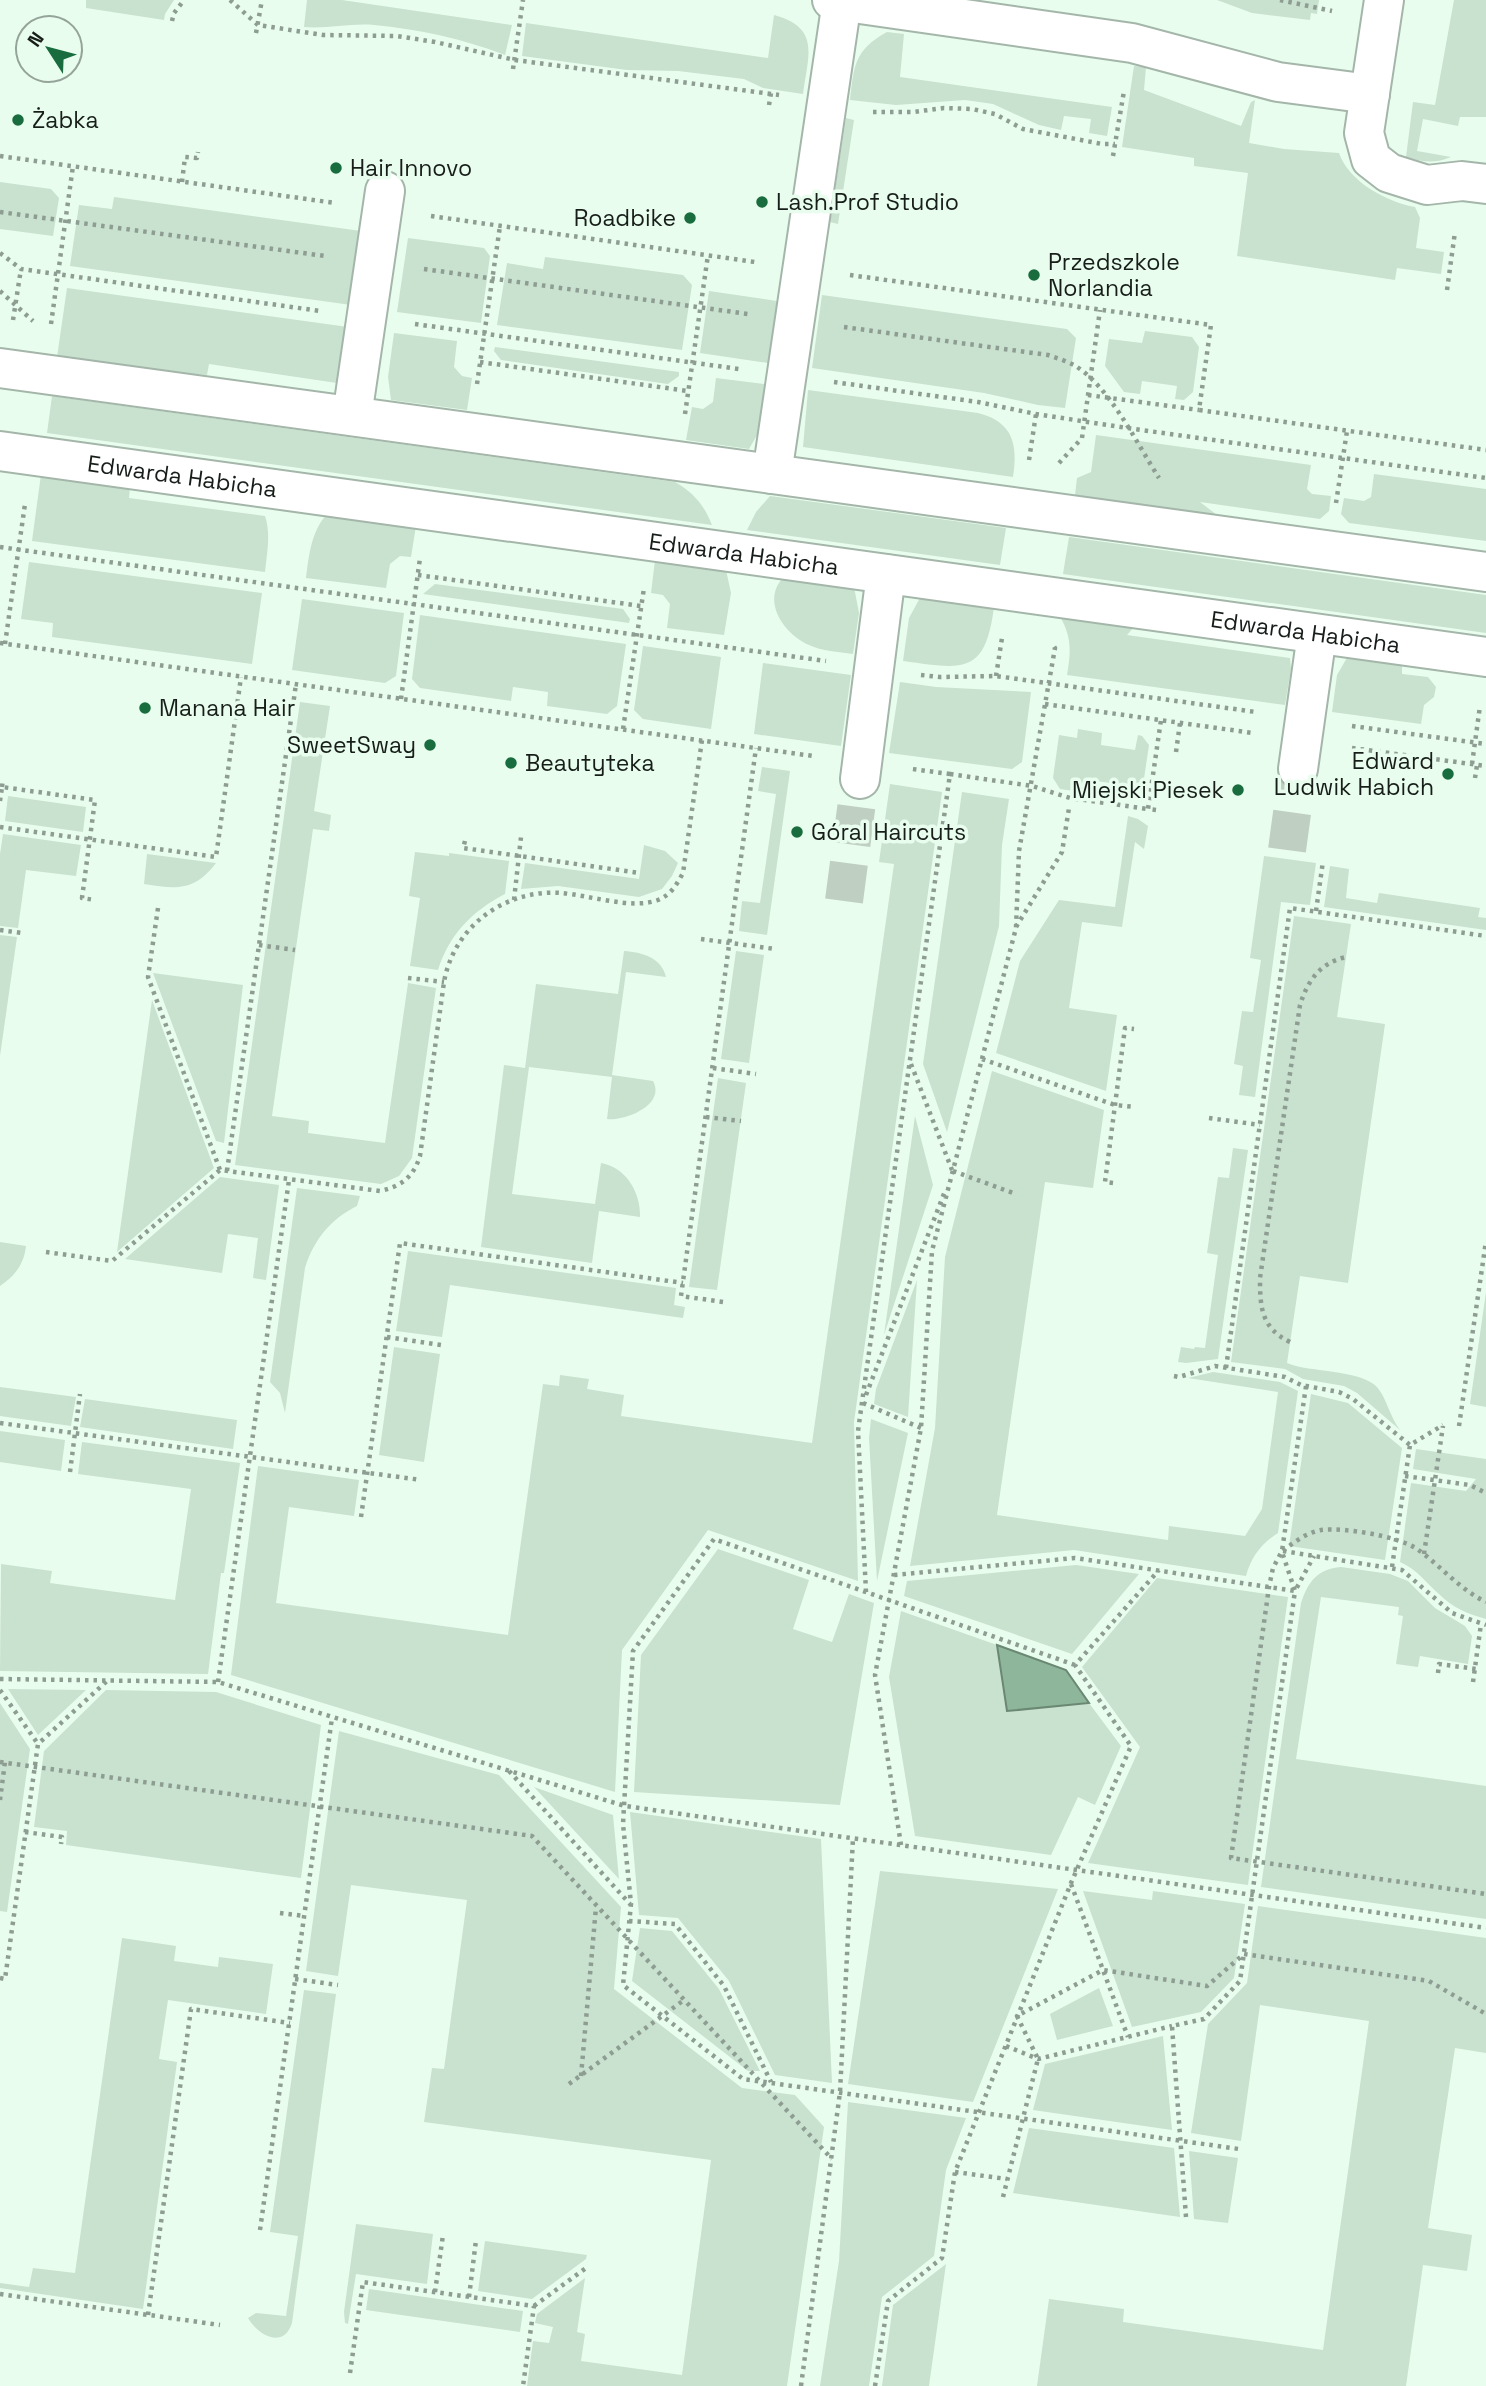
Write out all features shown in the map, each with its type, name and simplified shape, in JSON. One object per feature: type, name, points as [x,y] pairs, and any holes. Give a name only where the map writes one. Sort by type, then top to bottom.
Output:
[{"type":"street","points":[[1384,0],[1364,133],[1371,159],[1389,173],[1427,185],[1474,183]]},
{"type":"street","points":[[772,474],[826,104],[837,1],[1132,43],[1279,82],[1370,94]]},
{"type":"street","points":[[352,416],[385,191]]},
{"type":"street","points":[[0,368],[1486,572]]},
{"type":"street","name":"Edwarda Habicha","points":[[0,451],[1486,657]]},
{"type":"street","points":[[861,771],[886,574]]},
{"type":"street","points":[[1298,769],[1317,634]]},
{"type":"path","points":[[172,21],[174,13],[184,0]]},
{"type":"path","points":[[230,0],[258,25],[323,35],[397,36],[515,60],[771,93],[769,105]]},
{"type":"path","points":[[256,33],[262,0]]},
{"type":"path","points":[[513,69],[523,0]]},
{"type":"path","points":[[826,104],[863,112],[972,109],[995,114],[1023,129],[1115,144]]},
{"type":"path","points":[[182,182],[185,157],[197,158],[198,152]]},
{"type":"path","points":[[49,336],[73,166]]},
{"type":"path","points":[[1447,290],[1474,183]]},
{"type":"path","points":[[0,212],[1048,355],[1072,364],[1091,378],[1107,397],[1194,533]]},
{"type":"path","points":[[477,387],[500,226]]},
{"type":"path","points":[[0,253],[20,269],[978,402],[1127,428],[1486,478]]},
{"type":"path","points":[[685,416],[708,256]]},
{"type":"path","points":[[12,330],[20,269]]},
{"type":"path","points":[[0,291],[15,305]]},
{"type":"path","points":[[1054,468],[1082,438],[1100,310]]},
{"type":"path","points":[[480,362],[688,391]]},
{"type":"path","points":[[1088,395],[1199,410]]},
{"type":"path","points":[[1027,469],[1036,414]]},
{"type":"path","points":[[1335,512],[1347,431]]},
{"type":"path","points":[[20,535],[3,644],[702,740],[756,748],[861,771],[950,774],[1032,786],[1070,798],[1156,810]]},
{"type":"path","points":[[0,547],[940,677],[996,676],[1486,744]]},
{"type":"path","points":[[401,699],[421,551]]},
{"type":"path","points":[[418,575],[641,606]]},
{"type":"path","points":[[624,729],[645,582]]},
{"type":"path","points":[[0,827],[216,857],[241,677]]},
{"type":"path","points":[[901,1845],[875,1675],[921,1428],[932,1251],[1016,928],[1020,851],[1049,683]]},
{"type":"path","points":[[227,1171],[296,684]]},
{"type":"path","points":[[1475,778],[1475,743],[1481,694]]},
{"type":"path","points":[[1045,704],[1161,720],[1147,809]]},
{"type":"path","points":[[1176,752],[1180,723]]},
{"type":"path","points":[[46,1252],[112,1261],[220,1170],[380,1191],[395,1188],[410,1177],[420,1156],[443,982],[458,942],[474,923],[492,908],[544,893],[562,892],[639,903],[666,896],[678,882],[685,864],[702,740]]},
{"type":"path","points":[[723,1302],[681,1296],[756,748]]},
{"type":"path","points":[[866,1592],[858,1431],[950,774]]},
{"type":"path","points":[[0,801],[3,779]]},
{"type":"path","points":[[2,787],[95,800],[82,898],[95,900]]},
{"type":"path","points":[[1016,928],[1062,852],[1069,808]]},
{"type":"path","points":[[514,900],[521,837]]},
{"type":"path","points":[[465,841],[463,848],[640,873]]},
{"type":"path","points":[[1316,911],[1323,862]]},
{"type":"path","points":[[158,908],[148,977],[220,1170]]},
{"type":"path","points":[[1226,1368],[1290,908],[1486,936]]},
{"type":"path","points":[[0,930],[22,933]]},
{"type":"path","points":[[701,939],[775,949]]},
{"type":"path","points":[[259,945],[295,950]]},
{"type":"path","points":[[1290,1342],[1277,1336],[1268,1326],[1260,1294],[1262,1265],[1300,1005],[1311,978],[1332,960],[1346,957]]},
{"type":"path","points":[[408,978],[443,982]]},
{"type":"path","points":[[1113,1184],[1105,1182],[1125,1028],[1134,1029]]},
{"type":"path","points":[[982,1059],[1115,1105],[1135,1107]]},
{"type":"path","points":[[862,1405],[953,1171],[910,1061]]},
{"type":"path","points":[[713,1068],[756,1074]]},
{"type":"path","points":[[706,1117],[741,1121]]},
{"type":"path","points":[[1209,1118],[1260,1125]]},
{"type":"path","points":[[953,1171],[1013,1193]]},
{"type":"path","points":[[218,1682],[289,1180]]},
{"type":"path","points":[[1459,1426],[1486,1241]]},
{"type":"path","points":[[361,1517],[400,1243],[682,1283]]},
{"type":"path","points":[[387,1337],[441,1345]]},
{"type":"path","points":[[1174,1376],[1179,1377],[1214,1366],[1285,1377],[1346,1394],[1410,1445]]},
{"type":"path","points":[[1306,1385],[1282,1551],[1273,1568],[1269,1587],[1231,1858],[1486,1894]]},
{"type":"path","points":[[70,1472],[80,1394]]},
{"type":"path","points":[[862,1405],[921,1428]]},
{"type":"path","points":[[0,1423],[421,1480]]},
{"type":"path","points":[[1392,1567],[1410,1445],[1443,1425],[1424,1554]]},
{"type":"path","points":[[1405,1475],[1470,1485],[1486,1493]]},
{"type":"path","points":[[1282,1551],[1300,1538],[1320,1530],[1396,1539],[1413,1546],[1462,1588],[1486,1602]]},
{"type":"path","points":[[875,2386],[888,2301],[942,2258],[955,2172],[979,2112],[1006,2046],[1017,2016],[1071,1883],[1131,1746],[1075,1665],[715,1539],[633,1651],[623,1825],[631,1904],[623,1986],[743,2078],[979,2112],[1181,2140],[1239,2150]]},
{"type":"path","points":[[1282,1551],[1402,1570],[1452,1613],[1484,1625],[1473,1682]]},
{"type":"path","points":[[1282,1551],[1295,1591]]},
{"type":"path","points":[[1006,2046],[1038,2059],[1204,2019],[1240,1981],[1295,1591],[1314,1556]]},
{"type":"path","points":[[894,1575],[1075,1558],[1295,1591]]},
{"type":"path","points":[[1075,1665],[1159,1570]]},
{"type":"path","points":[[1438,1673],[1439,1664],[1476,1669]]},
{"type":"path","points":[[0,1679],[218,1682],[625,1806],[1486,1928]]},
{"type":"path","points":[[0,1978],[5,1979],[17,1923],[25,1832],[38,1744],[107,1681]]},
{"type":"path","points":[[0,1690],[38,1744]]},
{"type":"path","points":[[260,2230],[332,1718]]},
{"type":"path","points":[[0,1800],[3,1762],[532,1836],[832,2159]]},
{"type":"path","points":[[509,1771],[631,1904]]},
{"type":"path","points":[[25,1832],[62,1837],[61,1844]]},
{"type":"path","points":[[801,2386],[840,2092],[853,1838]]},
{"type":"path","points":[[1071,1883],[1128,2038]]},
{"type":"path","points":[[581,2076],[597,1906]]},
{"type":"path","points":[[281,1913],[305,1916]]},
{"type":"path","points":[[629,1922],[675,1924],[724,1986],[771,2082]]},
{"type":"path","points":[[1017,2016],[1103,1970],[1207,1986],[1244,1954],[1429,1981],[1486,2014]]},
{"type":"path","points":[[295,1979],[338,1984]]},
{"type":"path","points":[[569,2084],[684,2000]]},
{"type":"path","points":[[148,2315],[191,2009],[290,2023]]},
{"type":"path","points":[[1003,2197],[1038,2059],[1017,2016]]},
{"type":"path","points":[[1172,2026],[1186,2217]]},
{"type":"path","points":[[955,2172],[1007,2179]]},
{"type":"path","points":[[435,2292],[443,2235]]},
{"type":"path","points":[[469,2297],[477,2240]]},
{"type":"path","points":[[350,2373],[363,2282],[534,2306],[586,2268]]},
{"type":"path","points":[[0,2294],[220,2325]]},
{"type":"path","points":[[523,2386],[534,2306]]},
{"type":"shaded area","points":[[86,0],[174,0],[164,20],[86,8]]},
{"type":"shaded area","points":[[307,0],[342,0],[512,25],[505,55],[457,40],[391,27],[304,27]]},
{"type":"shaded area","points":[[1217,0],[1319,0],[1317,14],[1311,13],[1310,20],[1252,13]]},
{"type":"shaded area","points":[[1454,0],[1486,0],[1486,117],[1460,117],[1458,126],[1423,119],[1417,151],[1451,157],[1434,161],[1412,159],[1406,157],[1413,102],[1435,105]]},
{"type":"shaded area","points":[[774,15],[799,27],[805,35],[808,55],[803,94],[763,88],[744,79],[678,71],[627,70],[522,56],[526,23],[768,58]]},
{"type":"shaded area","points":[[887,32],[904,34],[900,77],[1112,107],[1107,136],[1089,133],[1091,119],[1064,116],[1061,130],[1039,125],[993,104],[965,100],[896,105],[850,100],[855,68],[862,52]]},
{"type":"shaded area","points":[[1134,66],[1146,67],[1144,90],[1241,126],[1251,102],[1255,100],[1249,143],[1339,153],[1360,182],[1393,201],[1415,207],[1420,218],[1416,248],[1444,252],[1441,274],[1397,268],[1395,280],[1237,256],[1248,173],[1194,166],[1194,158],[1122,147]]},
{"type":"shaded area","points":[[846,118],[854,120],[838,224],[830,222]]},
{"type":"shaded area","points":[[0,182],[51,189],[59,198],[53,236],[0,229]]},
{"type":"shaded area","points":[[114,197],[361,231],[351,305],[70,266],[79,205],[112,209]]},
{"type":"shaded area","points":[[408,238],[484,248],[490,256],[481,323],[397,312]]},
{"type":"shaded area","points":[[545,257],[683,275],[692,285],[682,350],[497,325],[507,263],[543,269]]},
{"type":"shaded area","points":[[67,288],[348,327],[337,383],[209,364],[207,375],[56,364]]},
{"type":"shaded area","points":[[709,291],[777,301],[768,363],[700,353]]},
{"type":"shaded area","points":[[822,295],[1067,329],[1076,338],[1065,408],[984,393],[812,368]]},
{"type":"shaded area","points":[[1145,331],[1192,337],[1199,347],[1193,392],[1184,400],[1175,399],[1177,386],[1142,381],[1140,394],[1124,392],[1105,366],[1109,339],[1142,343]]},
{"type":"shaded area","points":[[394,333],[457,341],[454,367],[462,376],[472,378],[467,410],[391,400],[388,377]]},
{"type":"shaded area","points":[[495,347],[679,372],[679,376],[668,384],[501,360],[494,351]]},
{"type":"shaded area","points":[[716,378],[765,384],[760,430],[749,449],[686,440],[692,407],[703,409],[713,402]]},
{"type":"shaded area","points":[[808,390],[978,413],[990,417],[999,422],[1010,436],[1015,454],[1013,477],[803,447]]},
{"type":"shaded area","points":[[52,396],[675,482],[698,500],[712,525],[47,433]]},
{"type":"shaded area","points":[[1096,435],[1311,465],[1307,489],[1312,494],[1331,496],[1329,511],[1320,519],[1200,502],[1217,515],[1075,495],[1077,478],[1091,472]]},
{"type":"shaded area","points":[[42,467],[130,487],[129,498],[265,516],[268,537],[265,572],[32,541]]},
{"type":"shaded area","points":[[1374,474],[1486,489],[1486,541],[1349,523],[1341,514],[1344,498],[1364,501],[1371,497]]},
{"type":"shaded area","points":[[770,496],[1006,528],[1000,565],[747,530],[756,512]]},
{"type":"shaded area","points":[[327,514],[416,526],[411,557],[400,556],[390,564],[386,588],[306,578],[314,536]]},
{"type":"shaded area","points":[[1069,537],[1486,595],[1486,633],[1063,574]]},
{"type":"shaded area","points":[[655,560],[726,570],[731,593],[724,635],[667,628],[670,604],[663,595],[651,593]]},
{"type":"shaded area","points":[[29,562],[262,593],[252,664],[52,637],[53,623],[21,619]]},
{"type":"shaded area","points":[[783,578],[854,587],[859,613],[853,654],[814,647],[791,633],[778,616],[775,606],[774,597]]},
{"type":"shaded area","points":[[435,584],[623,609],[630,619],[629,623],[423,594]]},
{"type":"shaded area","points":[[921,596],[994,607],[990,629],[977,657],[956,666],[903,661],[909,618]]},
{"type":"shaded area","points":[[302,599],[404,613],[396,676],[385,683],[292,670]]},
{"type":"shaded area","points":[[420,615],[626,644],[617,706],[607,714],[547,706],[548,692],[513,687],[511,701],[420,688],[412,679]]},
{"type":"shaded area","points":[[1059,615],[1135,626],[1127,635],[1290,658],[1291,669],[1285,705],[1067,675],[1069,644]]},
{"type":"shaded area","points":[[643,646],[721,657],[711,729],[643,719],[634,710]]},
{"type":"shaded area","points":[[1348,656],[1402,663],[1402,674],[1428,677],[1436,687],[1434,697],[1424,705],[1421,724],[1332,712],[1337,675]]},
{"type":"shaded area","points":[[763,663],[851,675],[841,746],[754,734]]},
{"type":"shaded area","points":[[900,682],[936,687],[1031,692],[1022,762],[1012,769],[889,753]]},
{"type":"shaded area","points":[[300,702],[330,706],[314,811],[331,815],[329,831],[313,829],[272,1116],[309,1121],[308,1133],[385,1143],[408,983],[436,988],[412,1158],[399,1176],[381,1184],[235,1165]]},
{"type":"shaded area","points":[[1078,729],[1102,733],[1101,745],[1135,750],[1138,735],[1142,736],[1149,745],[1142,792],[1130,799],[1130,786],[1096,781],[1094,794],[1060,789],[1053,778],[1059,735],[1077,738]]},
{"type":"shaded area","points":[[762,767],[790,771],[767,935],[739,931],[742,901],[760,903],[776,794],[758,791]]},
{"type":"shaded area","points":[[890,784],[942,792],[854,1422],[858,1581],[708,1530],[622,1650],[615,1792],[231,1675],[258,1466],[359,1480],[354,1516],[289,1507],[276,1603],[508,1635],[543,1384],[559,1386],[560,1375],[589,1379],[587,1389],[624,1395],[621,1416],[812,1443],[894,864],[879,862]]},
{"type":"shaded area","points":[[962,792],[1009,799],[1002,845],[999,926],[947,1132],[923,1064]]},
{"type":"shaded area","points":[[8,796],[86,807],[83,832],[5,821]]},
{"type":"shaded area","points":[[1128,816],[1148,826],[1144,849],[1135,842],[1122,927],[1082,922],[1069,1008],[1117,1015],[1106,1091],[996,1053],[1020,961],[1059,900],[1115,907]]},
{"type":"shaded area","points":[[3,834],[81,845],[76,876],[26,870],[18,928],[0,926],[0,854]]},
{"type":"shaded area","points":[[644,845],[665,851],[678,863],[662,889],[639,897],[558,886],[521,889],[525,863],[639,879]]},
{"type":"shaded area","points":[[415,852],[449,856],[449,853],[509,861],[505,894],[482,908],[463,925],[448,946],[438,970],[410,966],[420,898],[409,896]]},
{"type":"shaded area","points":[[147,854],[216,863],[192,884],[155,886],[144,884]]},
{"type":"shaded area","points":[[1264,856],[1316,863],[1310,905],[1281,902],[1255,1097],[1239,1095],[1243,1066],[1234,1064],[1242,1011],[1253,1012],[1261,960],[1250,958]]},
{"type":"shaded area","points":[[1330,866],[1349,869],[1346,898],[1377,903],[1379,893],[1480,908],[1478,917],[1486,918],[1486,930],[1324,907]]},
{"type":"shaded area","points":[[1294,916],[1351,924],[1337,1017],[1385,1024],[1348,1283],[1300,1276],[1287,1363],[1347,1374],[1369,1381],[1380,1391],[1400,1430],[1357,1393],[1344,1386],[1303,1379],[1285,1369],[1231,1362]]},
{"type":"shaded area","points":[[0,935],[17,937],[0,1056]]},
{"type":"shaded area","points":[[624,951],[650,957],[664,970],[666,977],[626,972],[612,1075],[653,1081],[654,1097],[642,1110],[624,1117],[607,1119],[612,1077],[529,1067],[512,1194],[595,1204],[601,1163],[618,1170],[630,1182],[638,1199],[640,1217],[599,1211],[592,1263],[481,1247],[504,1065],[525,1068],[536,984],[618,994]]},
{"type":"shaded area","points":[[736,951],[764,955],[749,1063],[721,1059]]},
{"type":"shaded area","points":[[153,973],[243,985],[224,1143],[216,1141]]},
{"type":"shaded area","points":[[152,1000],[214,1168],[117,1252]]},
{"type":"shaded area","points":[[992,1071],[1104,1110],[1093,1188],[1045,1182],[997,1515],[1168,1540],[1169,1526],[1245,1536],[1262,1509],[1278,1392],[1188,1378],[1213,1372],[1280,1382],[1298,1391],[1278,1533],[1258,1551],[1246,1576],[1074,1550],[910,1566],[935,1428],[945,1257]]},
{"type":"shaded area","points":[[718,1078],[746,1083],[717,1290],[689,1287]]},
{"type":"shaded area","points":[[915,1116],[933,1185],[884,1335]]},
{"type":"shaded area","points":[[1233,1148],[1248,1150],[1218,1359],[1178,1362],[1181,1347],[1205,1348],[1218,1255],[1207,1253],[1218,1177],[1229,1178]]},
{"type":"shaded area","points":[[220,1177],[279,1185],[266,1280],[253,1278],[258,1238],[228,1234],[222,1273],[125,1259]]},
{"type":"shaded area","points":[[297,1188],[360,1196],[357,1206],[339,1217],[325,1231],[313,1248],[305,1268],[285,1413],[280,1393],[270,1382]]},
{"type":"shaded area","points":[[0,1242],[26,1246],[18,1269],[0,1286]]},
{"type":"shaded area","points":[[408,1251],[676,1288],[674,1305],[685,1307],[683,1318],[450,1285],[442,1337],[396,1331]]},
{"type":"shaded area","points":[[917,1280],[908,1417],[874,1404],[876,1389]]},
{"type":"shaded area","points":[[1486,1292],[1486,1407],[1470,1404]]},
{"type":"shaded area","points":[[394,1347],[440,1354],[424,1462],[379,1455]]},
{"type":"shaded area","points":[[0,1387],[76,1397],[71,1426],[0,1416]]},
{"type":"shaded area","points":[[1311,1394],[1348,1403],[1402,1448],[1385,1560],[1289,1546]]},
{"type":"shaded area","points":[[85,1399],[237,1420],[233,1449],[80,1427]]},
{"type":"shaded area","points":[[871,1419],[908,1433],[877,1581],[869,1438]]},
{"type":"shaded area","points":[[0,1431],[65,1440],[61,1471],[0,1462]]},
{"type":"shaded area","points":[[82,1442],[240,1463],[224,1573],[221,1573],[208,1674],[0,1671],[1,1564],[52,1571],[50,1583],[175,1600],[191,1489],[78,1474]]},
{"type":"shaded area","points":[[1416,1449],[1486,1459],[1486,1619],[1450,1604],[1417,1573],[1400,1562],[1411,1483],[1466,1491],[1476,1479],[1413,1469]]},
{"type":"shaded area","points":[[718,1549],[809,1580],[793,1629],[832,1642],[849,1594],[874,1603],[840,1805],[634,1792],[641,1655]]},
{"type":"shaded area","points":[[1076,1565],[1139,1574],[1072,1654],[904,1596],[907,1581]]},
{"type":"shaded area","points":[[1333,1568],[1390,1574],[1408,1581],[1435,1608],[1465,1626],[1472,1636],[1468,1664],[1420,1656],[1418,1667],[1396,1664],[1403,1616],[1398,1615],[1399,1607],[1321,1597],[1296,1759],[1486,1786],[1486,1919],[1261,1887],[1301,1603],[1315,1578]]},
{"type":"shaded area","points":[[1157,1578],[1288,1597],[1248,1885],[1088,1863],[1140,1747],[1082,1667]]},
{"type":"shaded area","points":[[901,1611],[997,1645],[1007,1711],[1089,1703],[1121,1746],[1095,1805],[1078,1797],[1051,1855],[915,1836],[889,1677]]},
{"type":"shaded area","points":[[997,1645],[1066,1670],[1089,1703],[1007,1711]]},
{"type":"shaded area","points":[[8,1689],[86,1690],[38,1735]]},
{"type":"shaded area","points":[[106,1690],[216,1692],[321,1725],[301,1878],[66,1845],[67,1831],[34,1827],[44,1751]]},
{"type":"shaded area","points":[[0,1703],[30,1749],[7,1912],[0,1911]]},
{"type":"shaded area","points":[[339,1731],[499,1775],[621,1907],[614,1989],[742,2088],[795,2095],[824,2127],[787,2386],[527,2386],[533,2341],[549,2343],[553,2327],[535,2323],[537,2314],[585,2278],[577,2332],[585,2334],[581,2361],[682,2375],[711,2160],[424,2122],[432,2068],[444,2069],[467,1900],[351,1885],[338,1976],[306,1971]]},
{"type":"shaded area","points":[[534,1787],[613,1815],[619,1879]]},
{"type":"shaded area","points":[[630,1812],[821,1839],[832,2083],[775,2075],[729,1981],[678,1918],[639,1915]]},
{"type":"shaded area","points":[[880,1871],[1058,1889],[973,2102],[848,2084]]},
{"type":"shaded area","points":[[1083,1891],[1152,1900],[1153,1891],[1245,1904],[1234,1978],[1201,2012],[1132,2027]]},
{"type":"shaded area","points":[[1258,1906],[1486,1938],[1486,2053],[1455,2048],[1428,2228],[1472,2235],[1467,2271],[1423,2265],[1406,2386],[1037,2386],[1049,2299],[1124,2309],[1123,2322],[1323,2350],[1369,2021],[1260,2005],[1241,2141],[1191,2133],[1208,2024],[1247,1983]]},
{"type":"shaded area","points":[[640,1928],[672,1931],[719,1989],[760,2071],[748,2071],[632,1981]]},
{"type":"shaded area","points":[[122,1938],[176,1946],[174,1961],[218,1967],[219,1957],[273,1964],[266,2014],[168,2000],[159,2059],[177,2062],[143,2309],[0,2288],[0,2283],[29,2287],[33,2268],[75,2273]]},
{"type":"shaded area","points":[[1099,1988],[1113,2026],[1057,2040],[1050,2014]]},
{"type":"shaded area","points":[[304,1990],[336,1994],[292,2323],[283,2336],[277,2338],[258,2330],[248,2318],[256,2313],[286,2316],[298,2236],[270,2232]]},
{"type":"shaded area","points":[[1163,2036],[1172,2130],[1033,2110],[1045,2064]]},
{"type":"shaded area","points":[[848,2102],[966,2118],[946,2170],[934,2256],[882,2297],[869,2386],[820,2386],[839,2261]]},
{"type":"shaded area","points":[[1029,2128],[1174,2148],[1180,2217],[1013,2193]]},
{"type":"shaded area","points":[[1189,2151],[1238,2158],[1228,2223],[1194,2219]]},
{"type":"shaded area","points":[[356,2224],[433,2234],[427,2284],[356,2274],[348,2324],[345,2323],[344,2312]]},
{"type":"shaded area","points":[[485,2241],[587,2255],[586,2259],[532,2299],[478,2291]]},
{"type":"shaded area","points":[[946,2264],[929,2386],[882,2386],[893,2305]]},
{"type":"shaded area","points":[[369,2289],[523,2311],[520,2332],[366,2310]]},
{"type":"tunnel","points":[[1287,850],[1298,769]]},
{"type":"tunnel","points":[[844,901],[860,779]]},
{"type":"place","name":"Żabka","points":[[18,120]]},
{"type":"place","name":"Hair Innovo","points":[[336,168]]},
{"type":"place","name":"Lash.Prof Studio","points":[[762,202]]},
{"type":"place","name":"Roadbike","points":[[690,218]]},
{"type":"place","name":"Przedszkole Norlandia","points":[[1034,275]]},
{"type":"place","name":"Manana Hair","points":[[145,708]]},
{"type":"place","name":"SweetSway","points":[[430,745]]},
{"type":"place","name":"Beautyteka","points":[[511,763]]},
{"type":"place","name":"Edward Ludwik Habich","points":[[1448,774]]},
{"type":"place","name":"Miejski Piesek","points":[[1238,790]]},
{"type":"place","name":"Góral Haircuts","points":[[797,832]]}]
